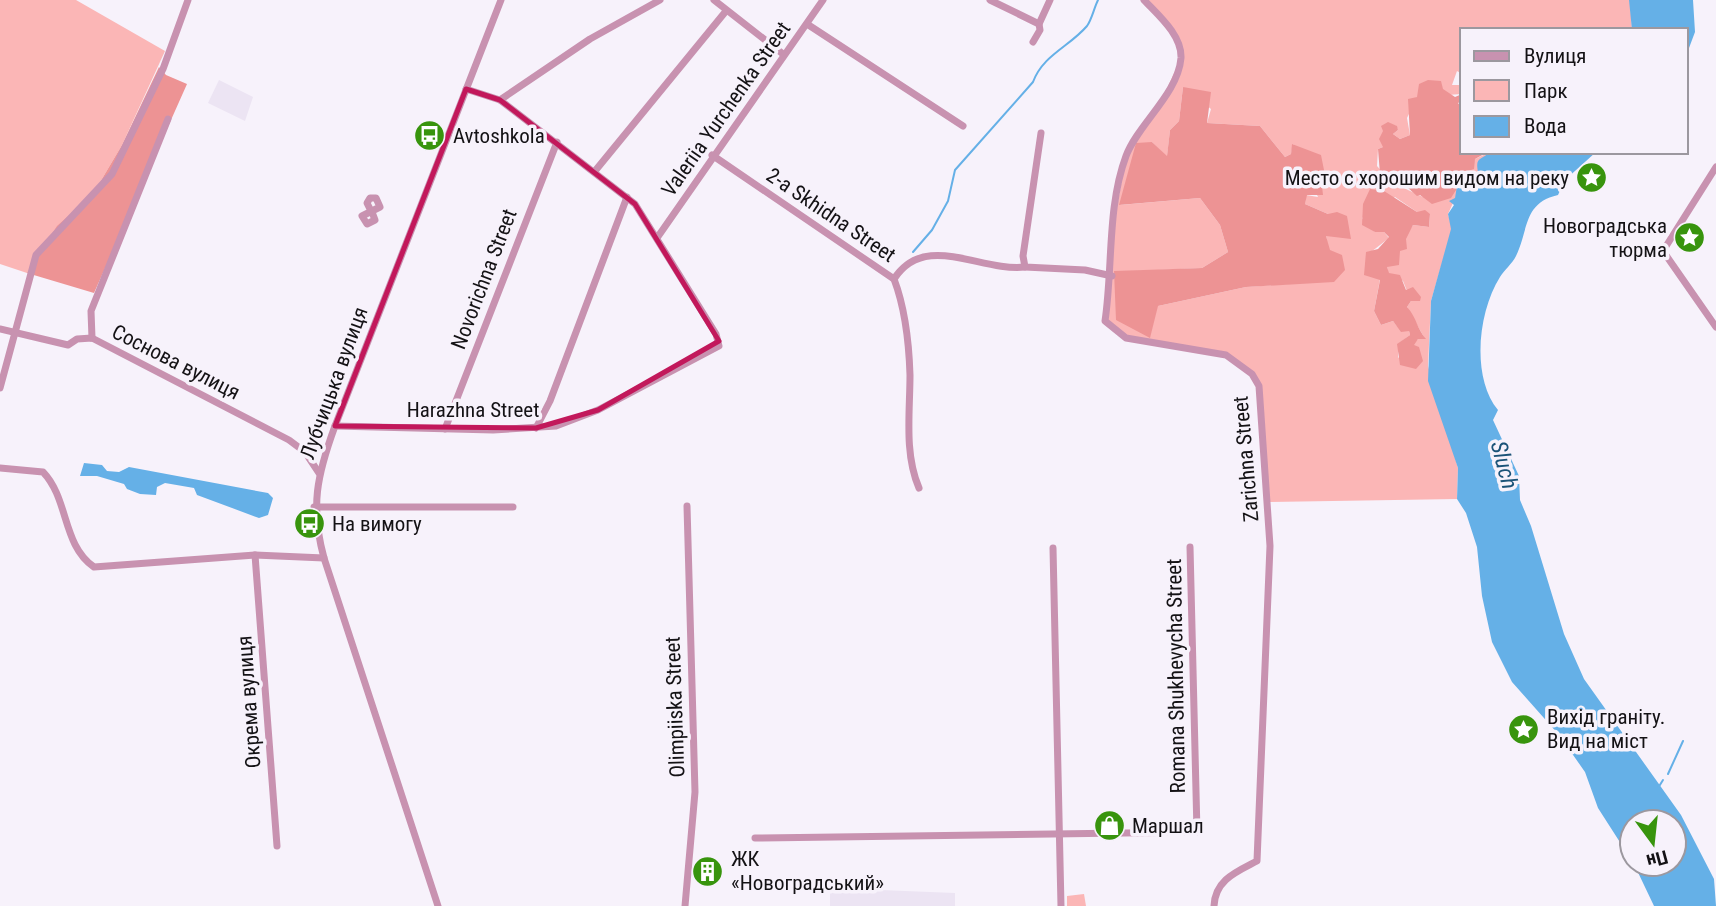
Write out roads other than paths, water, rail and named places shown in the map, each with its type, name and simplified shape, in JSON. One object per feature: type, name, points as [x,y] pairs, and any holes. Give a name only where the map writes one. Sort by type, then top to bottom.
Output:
[{"type":"street","points":[[0,388],[36,256],[112,174],[163,69],[188,0]]},
{"type":"street","name":"Лубчицька вулиця","points":[[439,906],[324,558],[314,507],[319,473],[335,426],[500,0]]},
{"type":"street","points":[[500,100],[590,39],[660,0]]},
{"type":"street","points":[[714,0],[783,54]]},
{"type":"street","name":"Valeriia Yurchenka Street","points":[[657,238],[712,155],[823,0]]},
{"type":"street","points":[[990,0],[1039,24]]},
{"type":"street","points":[[1033,42],[1050,0]]},
{"type":"street","name":"Zarichna Street","points":[[1144,0],[1170,28],[1179,45],[1181,58],[1158,108],[1127,152],[1119,177],[1112,276],[1105,321],[1126,338],[1226,355],[1252,374],[1259,386],[1270,546],[1257,861],[1222,883],[1217,890],[1214,906]]},
{"type":"street","points":[[595,171],[726,11]]},
{"type":"street","points":[[807,24],[963,126]]},
{"type":"street","points":[[466,89],[500,100],[595,171],[626,197],[657,238]]},
{"type":"street","points":[[92,338],[91,311],[168,119]]},
{"type":"street","points":[[1025,267],[1023,256],[1041,133]]},
{"type":"street","name":"Novorichna Street","points":[[445,429],[557,142]]},
{"type":"street","name":"2-a Skhidna Street","points":[[712,155],[894,279],[902,301],[910,371],[909,448],[919,488]]},
{"type":"street","points":[[1716,167],[1663,251],[1716,327]]},
{"type":"street","points":[[536,428],[550,401],[626,197]]},
{"type":"street","name":"Harazhna Street","points":[[335,426],[536,428],[578,420],[719,346],[716,334],[674,270],[657,238]]},
{"type":"street","points":[[894,279],[913,259],[943,254],[1001,267],[1085,270],[1112,276]]},
{"type":"street","name":"Соснова вулиця","points":[[0,329],[68,345],[78,339],[92,338],[289,440],[305,452],[319,473]]},
{"type":"street","points":[[0,468],[43,472],[50,479],[56,486],[67,528],[85,562],[94,567],[255,555],[324,558]]},
{"type":"street","name":"Olimpiiska Street","points":[[685,906],[695,792],[687,506]]},
{"type":"street","points":[[314,507],[513,507]]},
{"type":"street","name":"Romana Shukhevycha Street","points":[[755,838],[1197,832],[1190,547]]},
{"type":"street","points":[[1053,548],[1061,906]]},
{"type":"street","name":"Окрема вулиця","points":[[255,555],[277,846]]},
{"type":"water","points":[[1629,0],[1693,0],[1695,32],[1688,51],[1688,28],[1632,28]]},
{"type":"water","name":"Sluch","points":[[1487,154],[1594,154],[1565,180],[1558,195],[1539,204],[1529,218],[1516,256],[1492,291],[1483,326],[1481,363],[1489,396],[1498,410],[1493,420],[1519,476],[1520,500],[1531,526],[1564,634],[1584,679],[1676,808],[1618,808],[1618,839],[1598,808],[1585,772],[1559,735],[1512,682],[1492,642],[1482,596],[1477,547],[1466,513],[1457,499],[1458,468],[1428,381],[1431,301],[1451,229],[1448,214],[1454,205],[1449,201],[1455,198],[1457,186],[1468,180],[1471,172],[1478,172],[1478,161]]},
{"type":"water","points":[[84,463],[102,465],[107,471],[119,472],[129,467],[268,493],[273,498],[268,515],[259,518],[197,495],[194,488],[165,483],[157,487],[156,495],[140,494],[127,489],[124,484],[97,476],[80,476]]},
{"type":"water","points":[[1688,829],[1714,879],[1716,906],[1654,906],[1641,878],[1688,878]]},
{"type":"waterway","points":[[913,252],[932,230],[948,201],[955,170],[1033,82],[1043,65],[1087,26],[1098,0]]},
{"type":"waterway","points":[[1668,774],[1683,741]]},
{"type":"waterway","points":[[1658,788],[1663,780]]},
{"type":"place","name":"Avtoshkola","points":[[430,136]]},
{"type":"place","name":"Место с хорошим видом на реку","points":[[1592,178]]},
{"type":"place","name":"Новоградська тюрма","points":[[1690,238]]},
{"type":"place","name":"На вимогу","points":[[309,524]]},
{"type":"place","name":"Вихід граніту. Вид на міст","points":[[1524,729]]},
{"type":"place","name":"Маршал","points":[[1109,826]]},
{"type":"place","name":"ЖК «Новоградський»","points":[[708,871]]}]
